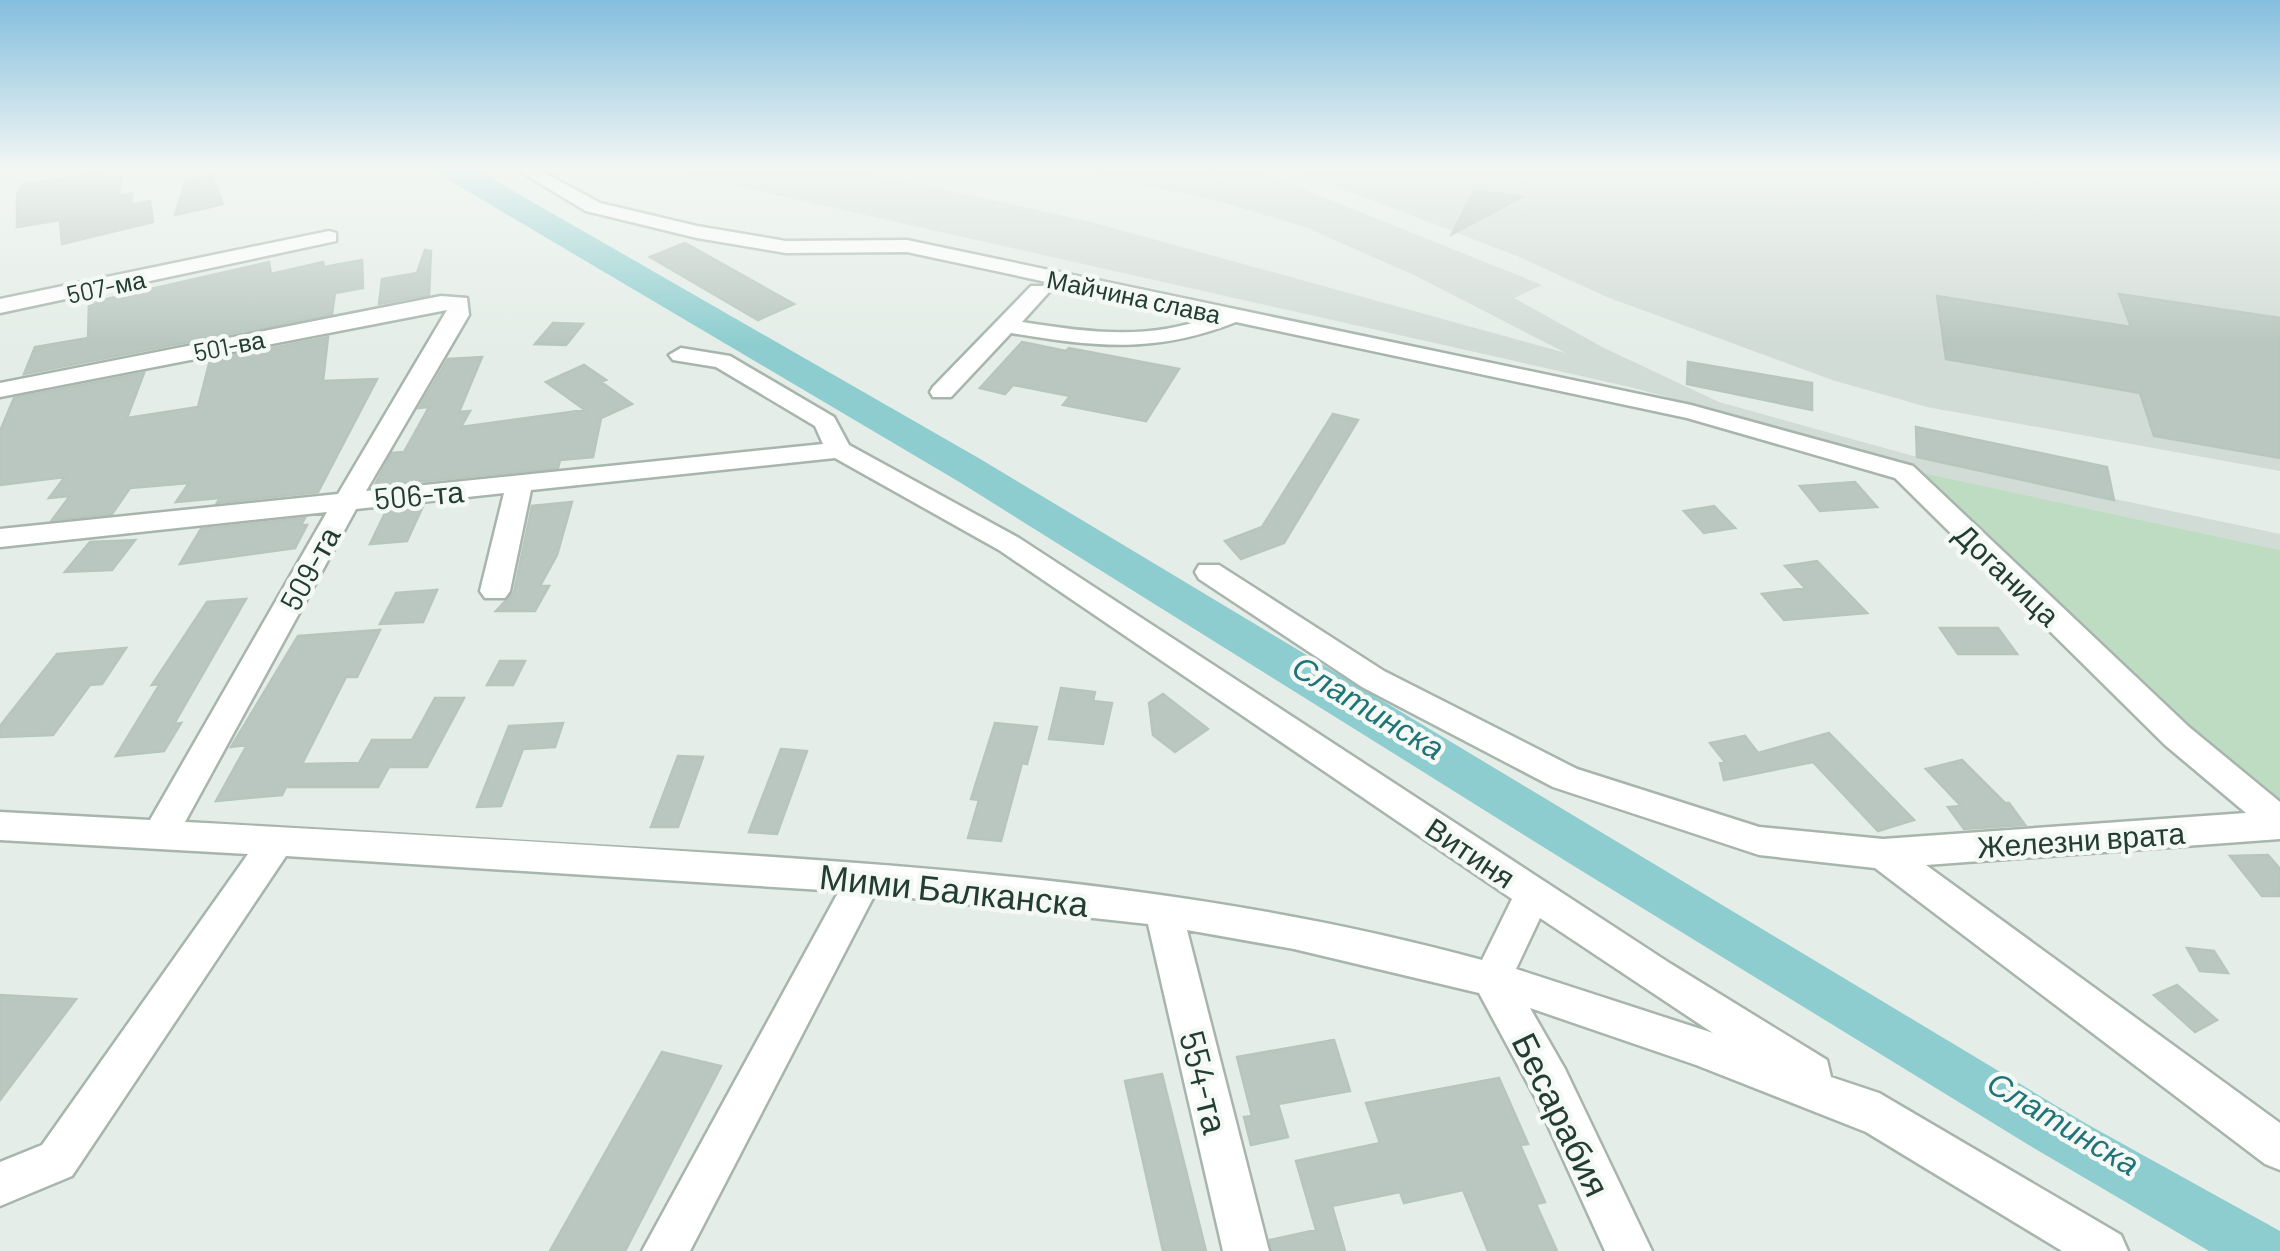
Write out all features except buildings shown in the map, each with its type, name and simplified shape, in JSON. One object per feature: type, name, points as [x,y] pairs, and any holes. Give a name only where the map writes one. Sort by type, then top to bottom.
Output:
[{"type":"street","name":"Майчина слава","points":[[677,227],[786,247],[907,246],[1691,412]]},
{"type":"street","name":"507-ма","points":[[0,306],[329,237]]},
{"type":"street","points":[[942,392],[1039,291]]},
{"type":"street","name":"501-ва","points":[[0,390],[441,303],[459,303]]},
{"type":"street","name":"509-та","points":[[160,834],[347,501],[458,316],[459,303]]},
{"type":"street","points":[[1006,326],[1110,342],[1192,334],[1228,317]]},
{"type":"street","points":[[682,355],[722,361],[825,422],[839,450]]},
{"type":"street","name":"Доганица","points":[[1691,412],[1904,472],[2176,736],[2280,823]]},
{"type":"street","name":"506-та","points":[[0,538],[839,450]]},
{"type":"street","name":"Витиня","points":[[839,450],[1009,544],[1532,892],[1878,1116],[2105,1251]]},
{"type":"street","points":[[495,591],[519,484]]},
{"type":"street","points":[[1209,572],[1373,678],[1565,778],[1759,841],[1883,854],[2280,1148]]},
{"type":"street","name":"Железни врата","points":[[1883,854],[2280,823]]},
{"type":"street","name":"Мими Балканска","points":[[0,826],[866,877],[1164,913],[1382,951],[1492,978],[1741,1061],[1878,1116]]},
{"type":"street","points":[[0,1184],[56,1161],[277,841]]},
{"type":"street","points":[[665,1251],[866,877]]},
{"type":"street","points":[[1492,978],[1532,892]]},
{"type":"street","name":"554-та","points":[[1164,913],[1246,1251]]},
{"type":"street","name":"Бесарабия","points":[[1492,978],[1550,1083],[1629,1251]]},
{"type":"shaded area","points":[[921,227],[1111,227],[1566,353],[1416,276],[1306,227],[1398,227],[1542,285],[1514,298],[1602,347],[1719,402],[1917,457],[2280,534],[2280,550],[1919,472],[1630,387]]},
{"type":"shaded area","points":[[1442,227],[2280,227],[2280,471],[1927,407],[1832,380],[1607,297]]},
{"type":"green space","points":[[1919,472],[2280,550],[2280,822]]},
{"type":"water","name":"Слатинска","points":[[529,227],[577,227],[982,460],[2085,1123],[2280,1231],[2280,1251],[2209,1251],[1577,868],[961,483]]}]
